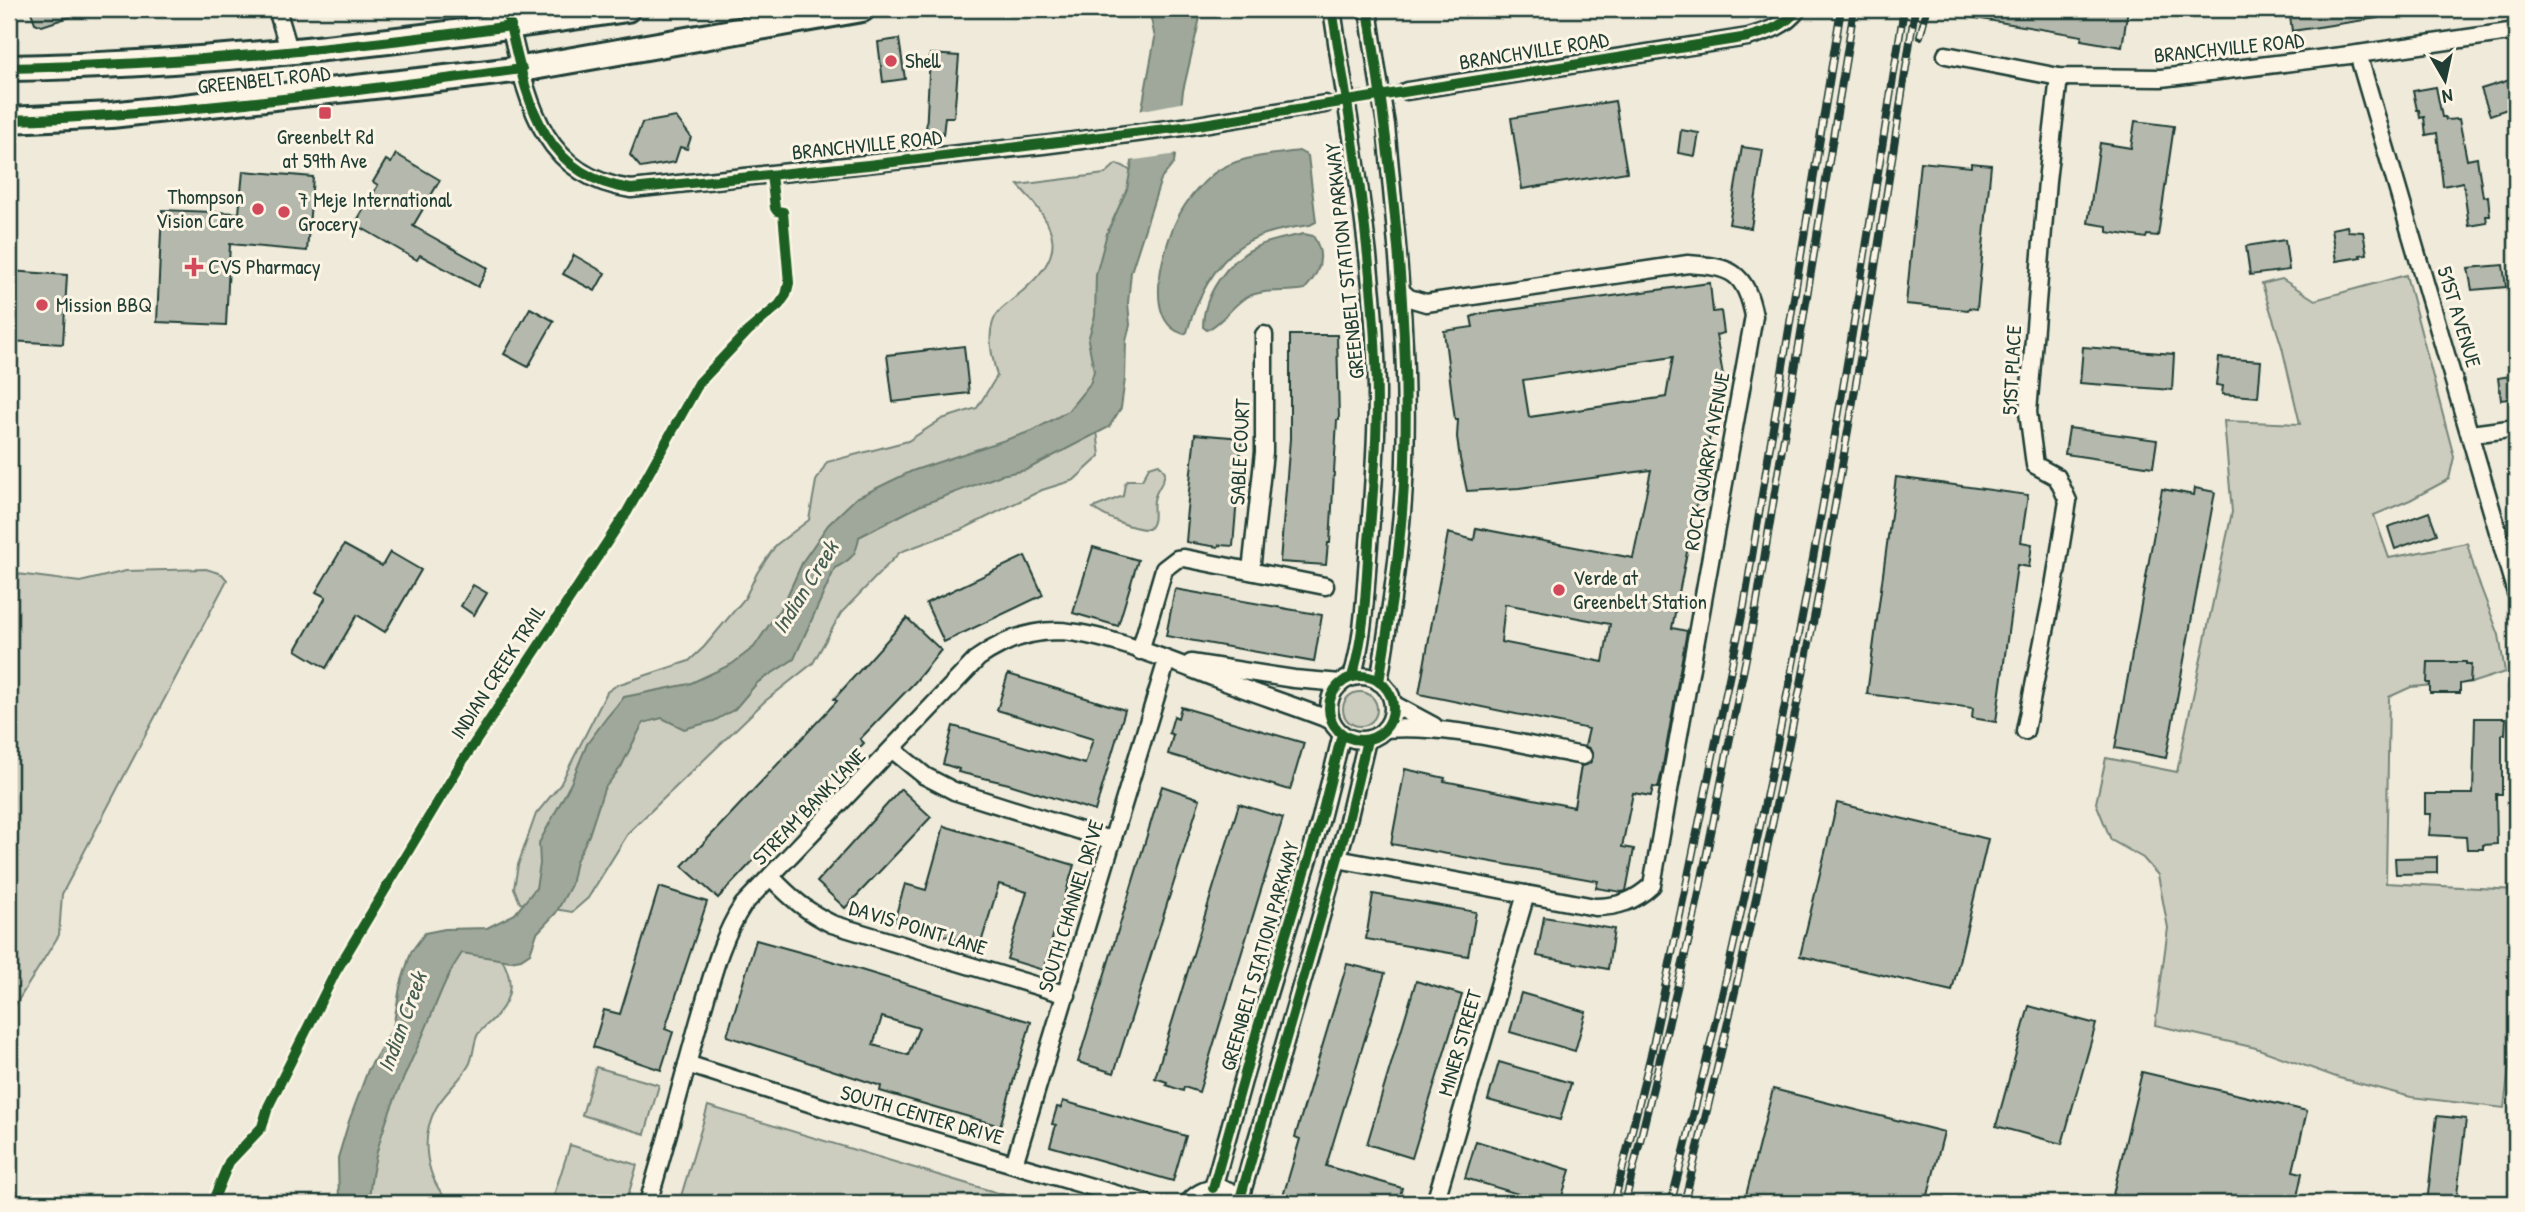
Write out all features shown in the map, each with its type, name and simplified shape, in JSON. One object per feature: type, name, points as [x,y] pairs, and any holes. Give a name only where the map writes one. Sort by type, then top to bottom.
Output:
[{"type":"main road","name":"GREENBELT ROAD","points":[[9,68],[123,64],[289,53],[509,18],[627,9]]},
{"type":"main road","name":"GREENBELT ROAD","points":[[9,120],[111,115],[192,107],[522,69],[862,9]]},
{"type":"street","points":[[278,9],[289,53]]},
{"type":"street","name":"GREENBELT STATION PARKWAY","points":[[1332,9],[1368,250],[1377,389],[1375,462],[1361,635],[1346,680]]},
{"type":"street","points":[[1368,9],[1386,125],[1400,290],[1405,392],[1405,460],[1395,587],[1379,682]]},
{"type":"street","name":"BRANCHVILLE ROAD","points":[[1407,91],[1748,37],[1778,27],[1794,14]]},
{"type":"street","name":"BRANCHVILLE ROAD","points":[[509,18],[538,121],[549,142],[558,153],[585,174],[599,182],[631,189],[868,165],[1191,126],[1325,104]]},
{"type":"street","name":"BRANCHVILLE ROAD","points":[[1946,55],[2059,76],[2161,78],[2516,31]]},
{"type":"street","name":"51ST AVENUE","points":[[2358,54],[2516,593]]},
{"type":"street","name":"51ST PLACE","points":[[2025,731],[2068,501],[2057,477],[2035,465],[2028,412],[2047,181],[2059,76]]},
{"type":"street","name":"ROCK QUARRY AVENUE","points":[[1337,859],[1595,907],[1612,907],[1641,895],[1652,885],[1754,316],[1751,297],[1743,281],[1731,270],[1715,265],[1688,264],[1426,303],[1409,298],[1400,290]]},
{"type":"street","name":"SABLE COURT","points":[[1251,571],[1264,452],[1264,335]]},
{"type":"street","points":[[2471,434],[2516,428]]},
{"type":"street","points":[[1140,651],[1164,569],[1184,558],[1325,586]]},
{"type":"street","name":"STREAM BANK LANE","points":[[648,1203],[725,937],[743,905],[978,658],[999,644],[1059,631],[1107,641],[1171,661],[1330,719]]},
{"type":"street","name":"STREAM BANK LANE","points":[[1171,661],[1294,679],[1346,680]]},
{"type":"street","name":"SOUTH CHANNEL DRIVE","points":[[1014,1164],[1171,661]]},
{"type":"street","points":[[1385,729],[1392,717],[1393,704],[1388,692],[1379,682],[1366,676],[1346,680],[1333,692],[1329,702],[1330,719],[1342,734],[1354,739],[1367,740],[1385,729],[1439,729],[1583,756]]},
{"type":"street","points":[[1393,704],[1439,729]]},
{"type":"street","name":"GREENBELT STATION PARKWAY","points":[[1213,1188],[1320,822],[1342,734]]},
{"type":"street","points":[[1188,1203],[1195,1195],[1213,1188],[1228,1191],[1242,1201],[1262,1115],[1288,1035],[1367,740]]},
{"type":"street","points":[[893,750],[925,776],[954,792],[1113,841]]},
{"type":"street","name":"DAVIS POINT LANE","points":[[771,877],[810,913],[832,923],[1066,995]]},
{"type":"street","name":"MINER STREET","points":[[1435,1203],[1526,894]]},
{"type":"street","name":"SOUTH CENTER DRIVE","points":[[687,1064],[853,1117],[1146,1203]]},
{"type":"shaded area","points":[[1116,164],[1143,179],[1093,396],[1100,456],[1074,480],[1042,490],[963,529],[900,552],[841,613],[813,663],[764,702],[629,832],[588,898],[572,912],[520,903],[514,888],[518,865],[536,814],[560,785],[607,692],[617,685],[689,661],[704,647],[745,598],[757,573],[776,545],[809,520],[816,481],[827,462],[908,441],[942,419],[977,408],[997,376],[991,342],[995,317],[1034,280],[1051,254],[1050,229],[1043,215],[1018,185],[1105,174]]},
{"type":"shaded area","points":[[2406,275],[2454,457],[2449,479],[2374,515],[2389,558],[2467,543],[2499,635],[2505,672],[2474,682],[2411,687],[2389,697],[2386,883],[2516,890],[2514,1029],[2504,1108],[2411,1097],[2339,1078],[2256,1048],[2155,1025],[2168,928],[2158,875],[2143,858],[2111,840],[2096,803],[2106,758],[2177,772],[2232,512],[2224,421],[2300,424],[2282,347],[2262,284],[2282,279],[2315,300]]},
{"type":"shaded area","points":[[1159,464],[1165,472],[1155,496],[1154,519],[1149,529],[1120,522],[1093,508],[1123,496],[1125,483],[1129,480],[1142,480],[1149,467]]},
{"type":"shaded area","points":[[206,569],[222,574],[227,580],[62,894],[59,935],[9,1015],[9,573],[80,582],[126,571]]},
{"type":"shaded area","points":[[1360,692],[1372,697],[1377,709],[1372,721],[1360,726],[1348,721],[1343,709],[1348,697]]},
{"type":"shaded area","points":[[435,949],[500,956],[510,986],[503,1008],[478,1034],[469,1065],[440,1102],[431,1120],[428,1158],[435,1182],[450,1203],[351,1203]]},
{"type":"shaded area","points":[[596,1067],[659,1085],[645,1134],[582,1115]]},
{"type":"shaded area","points":[[708,1106],[1008,1196],[1006,1203],[679,1203]]},
{"type":"shaded area","points":[[570,1145],[637,1165],[626,1203],[582,1203],[554,1195]]},
{"type":"water","name":"Indian Creek","points":[[1149,9],[1202,9],[1183,91],[1174,163],[1161,179],[1131,272],[1128,303],[1130,325],[1126,341],[1121,408],[1109,427],[1026,470],[1001,475],[919,506],[859,537],[852,556],[835,568],[794,659],[757,683],[735,709],[714,721],[684,729],[662,718],[643,723],[621,767],[604,789],[589,835],[576,861],[571,885],[556,913],[537,933],[530,953],[521,959],[510,961],[462,953],[455,963],[388,1117],[375,1159],[369,1203],[339,1203],[338,1158],[368,1070],[393,1028],[400,987],[411,952],[425,933],[445,929],[487,928],[515,914],[536,888],[540,864],[539,843],[571,783],[587,744],[624,697],[689,684],[732,664],[754,647],[784,603],[803,561],[828,525],[856,498],[912,471],[1032,431],[1068,411],[1090,384],[1094,371],[1088,340],[1095,316],[1096,275],[1107,233],[1127,189],[1155,38]]},
{"type":"water","points":[[1299,151],[1308,156],[1316,222],[1266,234],[1242,245],[1223,262],[1207,284],[1187,332],[1184,334],[1170,326],[1162,314],[1160,278],[1163,258],[1175,223],[1188,201],[1213,174],[1232,163]]},
{"type":"water","points":[[1304,234],[1313,236],[1320,257],[1318,270],[1305,289],[1252,295],[1212,327],[1207,330],[1203,327],[1212,291],[1235,261],[1261,245]]},
{"type":"pier","points":[[1185,102],[1178,154],[1128,161],[1138,111]]},
{"type":"building","points":[[30,9],[85,9],[85,12],[42,26],[35,23]]},
{"type":"building","points":[[1969,9],[2128,9],[2122,47],[2081,40],[2082,36],[1969,17]]},
{"type":"building","points":[[2289,9],[2377,9],[2378,18],[2292,31]]},
{"type":"building","name":"Shell","points":[[899,39],[905,79],[883,82],[878,42]]},
{"type":"building","points":[[930,54],[959,56],[954,117],[945,117],[943,135],[926,134]]},
{"type":"building","points":[[2513,79],[2516,106],[2490,115],[2481,89]]},
{"type":"building","points":[[2436,87],[2442,117],[2446,120],[2459,119],[2467,160],[2477,158],[2483,197],[2488,196],[2490,216],[2486,216],[2487,223],[2469,226],[2463,182],[2443,186],[2437,133],[2426,135],[2424,117],[2420,118],[2413,91]]},
{"type":"building","points":[[1615,101],[1627,172],[1522,189],[1511,118]]},
{"type":"building","points":[[676,117],[691,137],[687,149],[680,147],[675,162],[641,168],[630,155],[642,123]]},
{"type":"building","points":[[2135,121],[2174,126],[2158,236],[2147,235],[2146,238],[2107,232],[2107,226],[2088,223],[2100,143],[2131,148]]},
{"type":"building","points":[[1681,130],[1699,133],[1695,156],[1678,153]]},
{"type":"building","points":[[1742,147],[1763,150],[1751,228],[1729,224]]},
{"type":"building","points":[[396,154],[440,180],[413,226],[488,268],[478,287],[420,255],[417,260],[355,224],[378,185],[373,182],[386,160],[391,163]]},
{"type":"building","points":[[1920,162],[1971,167],[1971,163],[1991,165],[1977,309],[1906,304]]},
{"type":"building","points":[[243,171],[313,177],[307,251],[230,244],[226,325],[157,322],[162,210],[239,213]]},
{"type":"building","points":[[2347,226],[2348,231],[2363,232],[2367,254],[2336,261],[2331,229]]},
{"type":"building","points":[[2285,240],[2289,270],[2250,275],[2246,246]]},
{"type":"building","points":[[574,255],[605,273],[595,291],[563,274]]},
{"type":"building","points":[[2503,265],[2506,287],[2472,290],[2468,268]]},
{"type":"building","points":[[9,271],[67,275],[63,344],[9,341]]},
{"type":"building","name":"Verde at Greenbelt Station","points":[[1710,283],[1713,312],[1721,311],[1724,333],[1716,335],[1724,381],[1721,380],[1672,628],[1687,631],[1658,788],[1653,787],[1651,796],[1633,793],[1622,847],[1634,849],[1626,891],[1596,888],[1598,881],[1391,844],[1405,769],[1445,778],[1444,781],[1574,807],[1581,766],[1590,763],[1593,757],[1590,749],[1585,746],[1589,729],[1419,694],[1448,533],[1474,540],[1476,528],[1633,558],[1651,470],[1519,488],[1467,491],[1460,459],[1458,420],[1455,420],[1444,331],[1473,327],[1471,317]],"holes":[[[1673,357],[1666,397],[1529,417],[1523,380]],[[1505,604],[1610,624],[1603,662],[1501,642]]]},
{"type":"building","points":[[530,308],[554,321],[528,367],[504,354]]},
{"type":"building","points":[[1290,335],[1337,335],[1339,420],[1326,565],[1280,562],[1290,439]]},
{"type":"building","points":[[964,346],[969,393],[893,402],[887,355]]},
{"type":"building","points":[[2083,347],[2174,354],[2172,390],[2080,383]]},
{"type":"building","points":[[2219,358],[2261,361],[2258,397],[2222,394],[2223,386],[2216,385]]},
{"type":"building","points":[[2516,375],[2516,398],[2501,400],[2498,378]]},
{"type":"building","points":[[2069,428],[2157,440],[2153,467],[2065,454]]},
{"type":"building","points":[[1195,434],[1242,438],[1233,546],[1218,547],[1186,542]]},
{"type":"building","points":[[1896,477],[2028,495],[2021,542],[2032,544],[2029,567],[2017,565],[1996,722],[1972,718],[1973,708],[1867,694]]},
{"type":"building","points":[[2195,488],[2215,492],[2166,758],[2115,748],[2162,489],[2194,495]]},
{"type":"building","points":[[2429,512],[2437,534],[2395,549],[2388,527]]},
{"type":"building","points":[[344,545],[382,566],[390,552],[421,570],[385,632],[357,615],[326,668],[296,650],[326,597],[316,592]]},
{"type":"building","points":[[1093,547],[1138,560],[1118,626],[1073,613]]},
{"type":"building","points":[[1025,556],[1043,595],[944,642],[926,603]]},
{"type":"building","points":[[473,585],[487,593],[474,615],[461,606]]},
{"type":"building","points":[[1175,589],[1322,615],[1314,662],[1166,636]]},
{"type":"building","points":[[907,618],[941,650],[915,682],[860,739],[864,743],[718,898],[682,866],[837,701],[834,699]]},
{"type":"building","points":[[2428,662],[2471,664],[2470,682],[2460,684],[2460,693],[2430,693],[2430,683],[2427,683]]},
{"type":"building","points":[[1008,674],[1125,710],[1095,811],[1009,784],[958,772],[959,769],[943,764],[953,726],[1085,764],[1093,739],[997,710]]},
{"type":"building","points":[[1181,707],[1304,743],[1290,790],[1168,754],[1173,735],[1169,733],[1174,716],[1178,718]]},
{"type":"building","points":[[2475,718],[2506,718],[2505,734],[2502,734],[2502,794],[2496,794],[2497,844],[2483,845],[2483,849],[2467,849],[2466,837],[2429,835],[2431,814],[2425,814],[2425,794],[2473,794]]},
{"type":"building","points":[[1162,786],[1200,799],[1114,1073],[1078,1062]]},
{"type":"building","points":[[901,789],[931,817],[845,908],[817,882]]},
{"type":"building","points":[[1837,803],[1988,839],[1952,991],[1800,956]]},
{"type":"building","points":[[1239,804],[1283,818],[1199,1092],[1184,1087],[1183,1091],[1155,1078]]},
{"type":"building","points":[[944,826],[1074,865],[1043,970],[1007,959],[1027,892],[999,884],[980,946],[894,921],[905,884],[926,890]]},
{"type":"building","points":[[2437,857],[2437,873],[2396,874],[2395,858]]},
{"type":"building","points":[[659,887],[707,902],[665,1029],[673,1032],[661,1070],[593,1047],[604,1010],[620,1014]]},
{"type":"building","points":[[1373,894],[1476,912],[1468,956],[1366,939]]},
{"type":"building","points":[[1544,917],[1614,929],[1608,969],[1537,956]]},
{"type":"building","points":[[756,940],[1031,1022],[1000,1126],[880,1091],[881,1086],[727,1036]],"holes":[[[882,1017],[919,1028],[908,1055],[873,1045]]]},
{"type":"building","points":[[1347,964],[1385,973],[1326,1166],[1402,1188],[1398,1203],[1281,1203],[1300,1139],[1295,1137]]},
{"type":"building","points":[[1416,981],[1462,995],[1412,1158],[1367,1144]]},
{"type":"building","points":[[1521,993],[1586,1012],[1575,1051],[1510,1032]]},
{"type":"building","points":[[2029,1006],[2096,1024],[2062,1144],[1996,1126]]},
{"type":"building","points":[[1499,1062],[1571,1083],[1560,1120],[1488,1100]]},
{"type":"building","points":[[2142,1072],[2307,1111],[2293,1171],[2302,1173],[2297,1197],[2287,1195],[2285,1203],[2111,1203]]},
{"type":"building","points":[[1773,1089],[1944,1132],[1926,1203],[1744,1203]]},
{"type":"building","points":[[1063,1101],[1186,1136],[1173,1181],[1050,1146],[1056,1125],[1052,1124],[1057,1107],[1061,1108]]},
{"type":"building","points":[[2437,1116],[2466,1119],[2456,1203],[2427,1203]]},
{"type":"building","points":[[1476,1141],[1570,1170],[1560,1203],[1548,1203],[1465,1178]]},
{"type":"tunnel","points":[[1325,104],[1407,91]]},
{"type":"railway","points":[[1614,1203],[1652,1050],[1744,606],[1841,9]]},
{"type":"railway","points":[[1625,1203],[1694,918],[1756,608],[1854,9]]},
{"type":"railway","points":[[1671,1203],[1742,909],[1789,686],[1843,386],[1904,9]]},
{"type":"railway","points":[[1684,1203],[1753,912],[1814,618],[1855,390],[1915,9]]},
{"type":"railway","points":[[1920,36],[1927,9]]},
{"type":"cycle path","points":[[506,9],[529,97],[554,147],[573,166],[599,180],[631,189],[868,165],[1191,126],[1748,37],[1776,27],[1788,20],[1798,9]]},
{"type":"cycle path","points":[[1332,9],[1365,228],[1377,384],[1376,451],[1366,592],[1360,644],[1352,677]]},
{"type":"cycle path","points":[[1368,9],[1397,233],[1406,403],[1402,516],[1379,682]]},
{"type":"cycle path","points":[[9,68],[260,55],[511,26]]},
{"type":"cycle path","points":[[9,120],[202,107],[522,69]]},
{"type":"cycle path","name":"INDIAN CREEK TRAIL","points":[[212,1203],[229,1162],[262,1127],[268,1107],[335,973],[460,765],[627,512],[699,383],[786,295],[789,283],[783,212],[775,208],[771,175]]},
{"type":"cycle path","points":[[1355,676],[1367,676],[1384,685],[1391,696],[1393,708],[1391,720],[1384,731],[1367,740],[1355,740],[1343,735],[1334,726],[1329,714],[1329,702],[1334,690],[1343,681],[1355,676]]},
{"type":"cycle path","points":[[1213,1188],[1320,822],[1342,734]]},
{"type":"cycle path","points":[[1240,1199],[1346,829],[1367,740]]},
{"type":"place","name":"Shell","points":[[891,61]]},
{"type":"place","name":"Greenbelt Rd at 59th Ave","points":[[325,113]]},
{"type":"place","name":"Thompson Vision Care","points":[[258,209]]},
{"type":"place","name":"7 Meje International Grocery","points":[[284,212]]},
{"type":"place","name":"CVS Pharmacy","points":[[194,267]]},
{"type":"place","name":"Mission BBQ","points":[[42,305]]},
{"type":"place","name":"Verde at Greenbelt Station","points":[[1559,590]]}]
